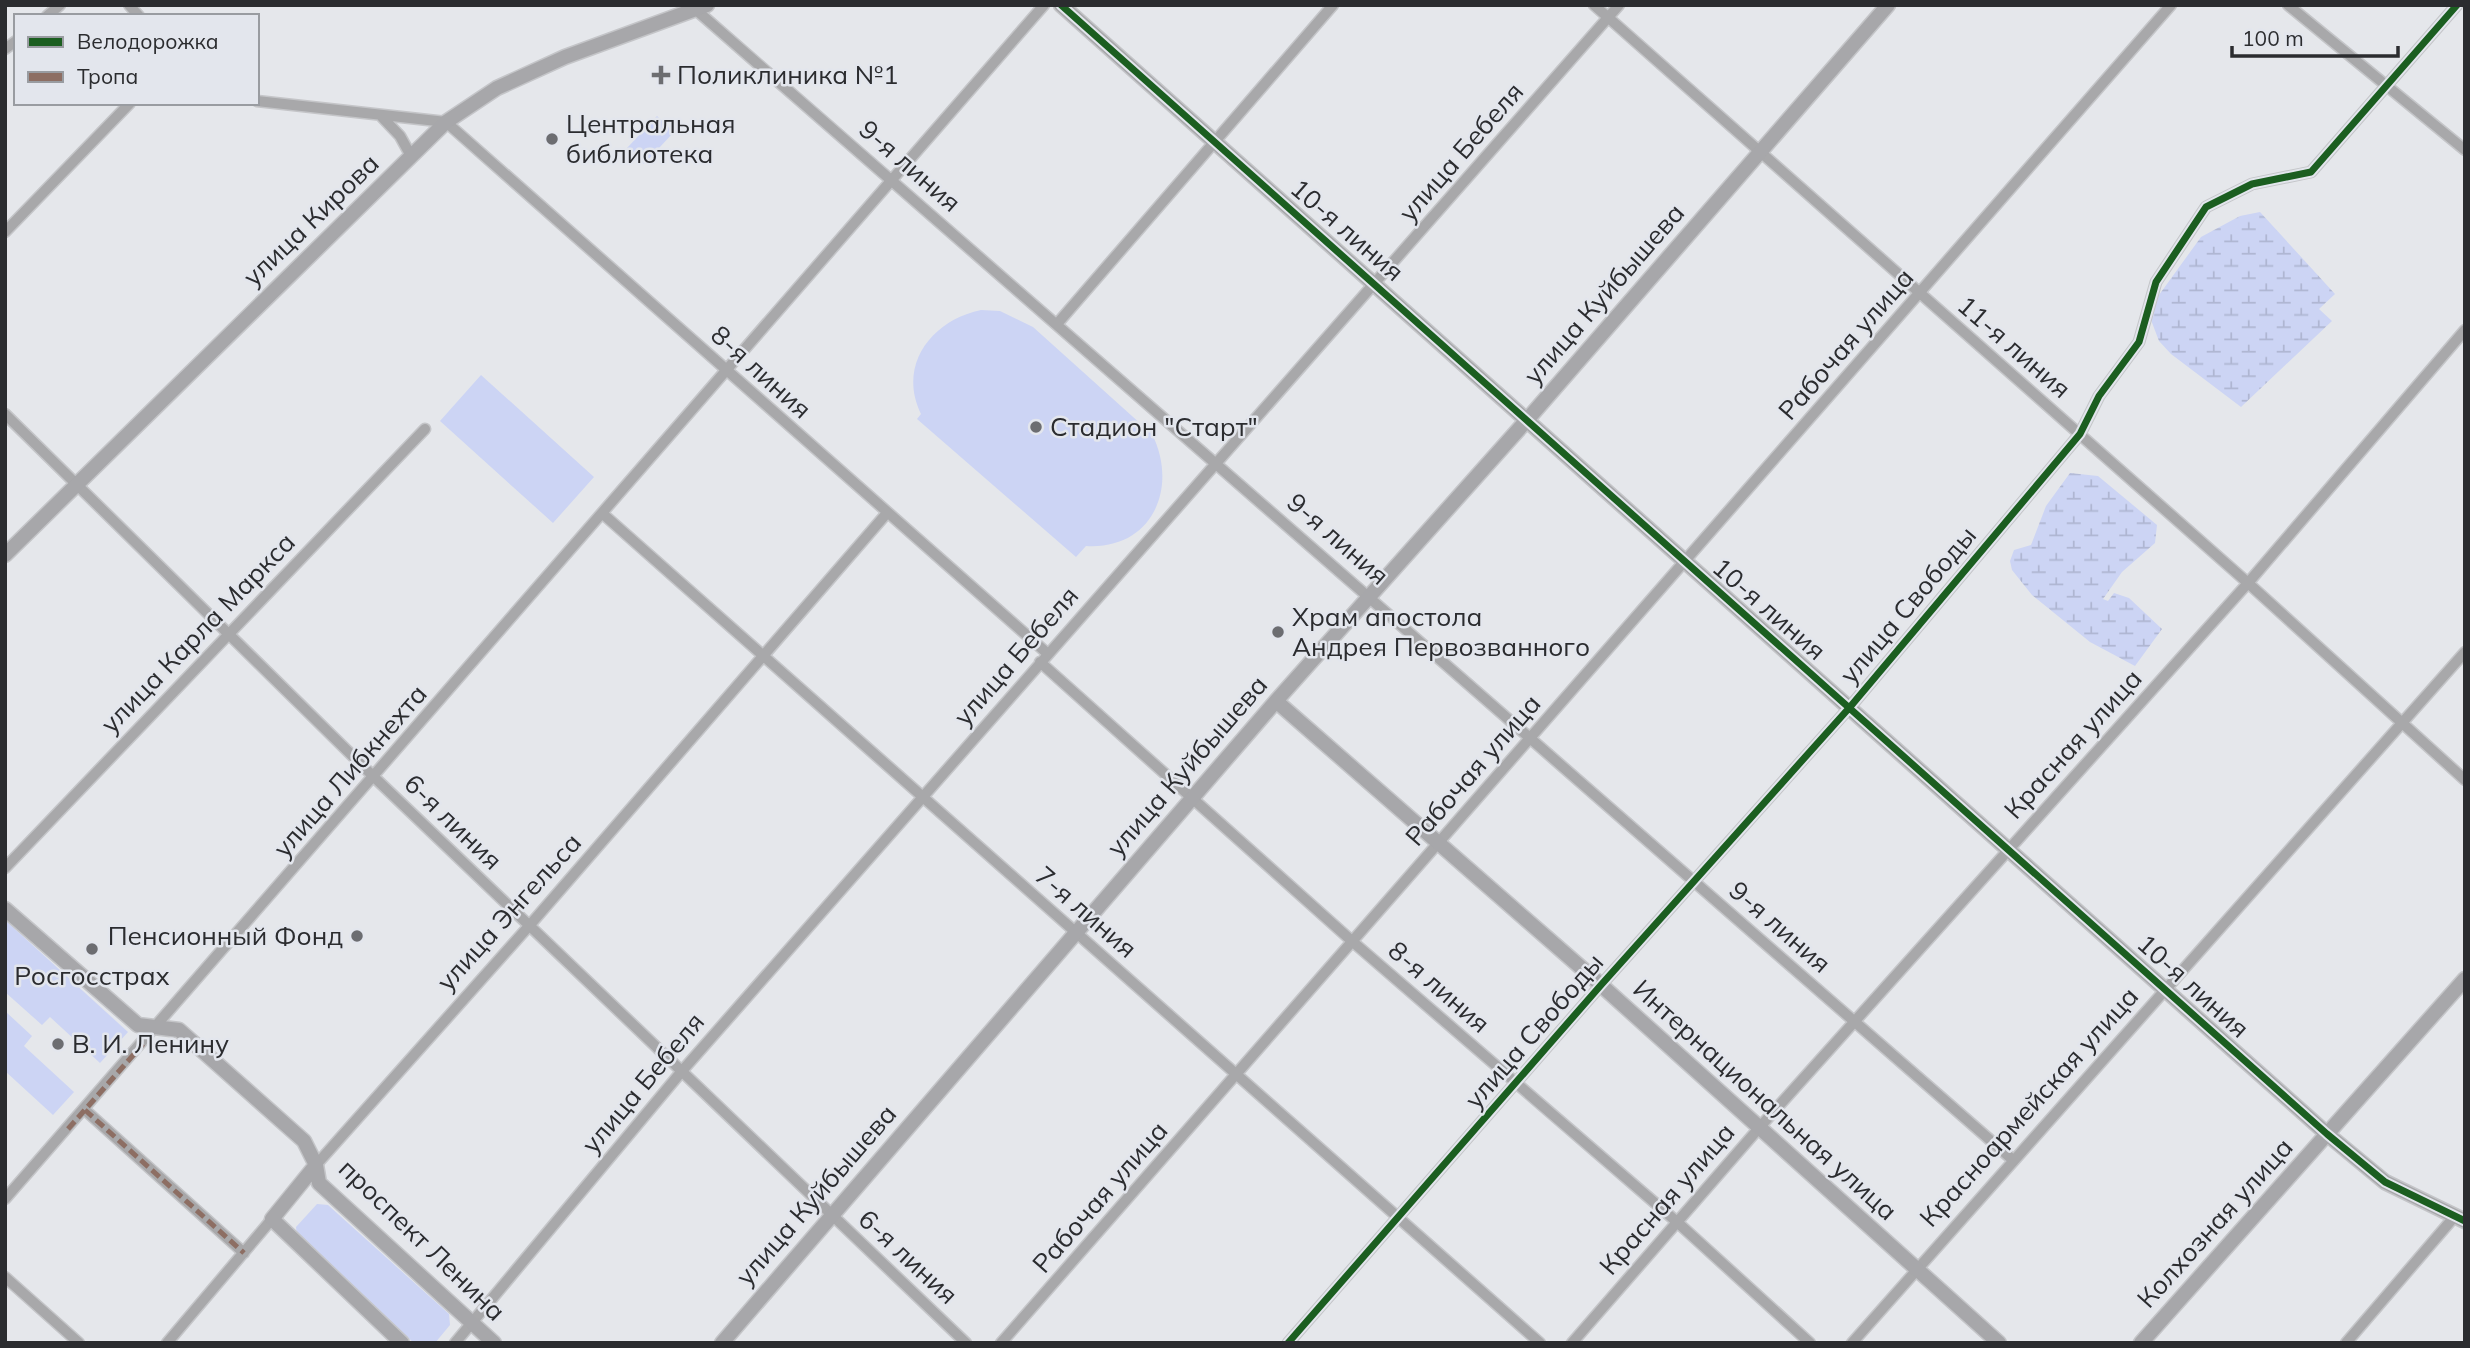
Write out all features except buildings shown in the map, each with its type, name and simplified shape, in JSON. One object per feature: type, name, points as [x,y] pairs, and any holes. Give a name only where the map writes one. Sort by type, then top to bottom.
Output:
[{"type":"street","points":[[896,177],[1044,5]]},
{"type":"street","name":"10-я линия","points":[[1061,5],[1376,283],[1685,564],[1850,707],[2327,1134],[2385,1182],[2460,1219]]},
{"type":"street","points":[[1057,324],[1333,5]]},
{"type":"street","name":"11-я линия","points":[[1594,5],[2248,583],[2465,780]]},
{"type":"street","name":"улица Бебеля","points":[[456,1343],[682,1071],[1619,5]]},
{"type":"street","name":"улица Куйбышева","points":[[722,1343],[1276,701],[1527,419],[1888,5]]},
{"type":"street","name":"Рабочая улица","points":[[1001,1343],[1685,564],[2171,5]]},
{"type":"street","points":[[2288,5],[2465,150]]},
{"type":"street","name":"улица Свободы","points":[[1288,1343],[1601,985],[1850,707],[2080,435],[2099,396],[2139,342],[2156,282],[2206,207],[2252,184],[2311,172],[2457,5]]},
{"type":"street","name":"9-я линия","points":[[701,7],[896,177],[1057,324],[2012,1160]]},
{"type":"street","name":"улица Кирова","points":[[5,555],[446,122],[497,88],[565,57],[701,7]]},
{"type":"street","points":[[259,101],[355,110],[382,117],[446,122]]},
{"type":"street","points":[[5,232],[128,105]]},
{"type":"street","points":[[382,117],[400,136],[411,156]]},
{"type":"street","name":"8-я линия","points":[[446,122],[887,513],[1192,798],[1353,942],[1677,1222],[1810,1343]]},
{"type":"street","name":"улица Либкнехта","points":[[5,1199],[375,778],[896,177]]},
{"type":"street","name":"Красная улица","points":[[1572,1343],[1759,1128],[2248,583],[2465,330]]},
{"type":"street","name":"6-я линия","points":[[5,414],[375,778],[966,1343]]},
{"type":"street","name":"улица Карла Маркса","points":[[5,869],[425,429]]},
{"type":"street","name":"улица Энгельса","points":[[167,1343],[316,1165],[765,657],[887,513]]},
{"type":"street","name":"7-я линия","points":[[603,514],[1540,1343]]},
{"type":"street","name":"Красноармейская улица","points":[[1852,1343],[2400,722],[2465,652]]},
{"type":"street","name":"Интернациональная улица","points":[[1276,701],[1440,842],[1999,1343]]},
{"type":"street","name":"проспект Ленина","points":[[5,909],[138,1025],[179,1030],[304,1141],[316,1165],[319,1183],[494,1343]]},
{"type":"street","name":"Колхозная улица","points":[[2141,1343],[2465,979]]},
{"type":"street","points":[[85,1110],[244,1253]]},
{"type":"street","points":[[272,1219],[402,1343]]},
{"type":"street","points":[[2346,1343],[2460,1219]]},
{"type":"street","points":[[5,1277],[79,1343]]},
{"type":"green space","points":[[657,116],[674,132],[644,164],[627,148]]},
{"type":"green space","points":[[2260,212],[2335,294],[2319,309],[2332,321],[2241,407],[2171,354],[2159,341],[2151,320],[2159,295],[2201,237],[2240,216]]},
{"type":"green space","name":"Стадион \"Старт\"","points":[[981,310],[1000,311],[1033,327],[1152,434],[1160,454],[1160,494],[1154,512],[1143,527],[1128,538],[1109,545],[1086,546],[1076,557],[917,419],[921,414],[913,378],[924,347],[934,334],[948,324],[963,315]]},
{"type":"green space","points":[[481,375],[594,477],[553,523],[440,421]]},
{"type":"green space","points":[[2070,473],[2098,476],[2157,525],[2155,543],[2122,572],[2103,599],[2108,601],[2114,593],[2129,598],[2162,629],[2135,666],[2090,642],[2032,595],[2012,570],[2010,561],[2014,550],[2031,545],[2046,506]]},
{"type":"green space","points":[[5,920],[128,1032],[100,1063],[50,1017],[42,1025],[5,992]]},
{"type":"green space","points":[[5,1011],[32,1036],[24,1046],[74,1092],[53,1115],[5,1071]]},
{"type":"green space","points":[[317,1204],[328,1205],[449,1314],[450,1325],[435,1343],[414,1343],[297,1238],[296,1227]]},
{"type":"marked path","points":[[68,1129],[143,1044]]},
{"type":"marked path","points":[[85,1110],[244,1253]]},
{"type":"cycle path","points":[[1061,5],[2327,1134],[2385,1182],[2465,1221]]},
{"type":"cycle path","points":[[1288,1343],[1601,985],[1850,707],[2080,434],[2099,396],[2139,342],[2156,282],[2206,207],[2252,184],[2311,172],[2457,5]]},
{"type":"place","name":"Поликлиника №1","points":[[661,75]]},
{"type":"place","name":"Центральная библиотека","points":[[552,139]]},
{"type":"place","name":"Стадион \"Старт\"","points":[[1036,427]]},
{"type":"place","name":"Храм апостола Андрея Первозванного","points":[[1278,632]]},
{"type":"place","name":"Пенсионный Фонд","points":[[357,936]]},
{"type":"place","name":"Росгосстрах","points":[[92,949]]},
{"type":"place","name":"В. И. Ленину","points":[[58,1044]]}]
